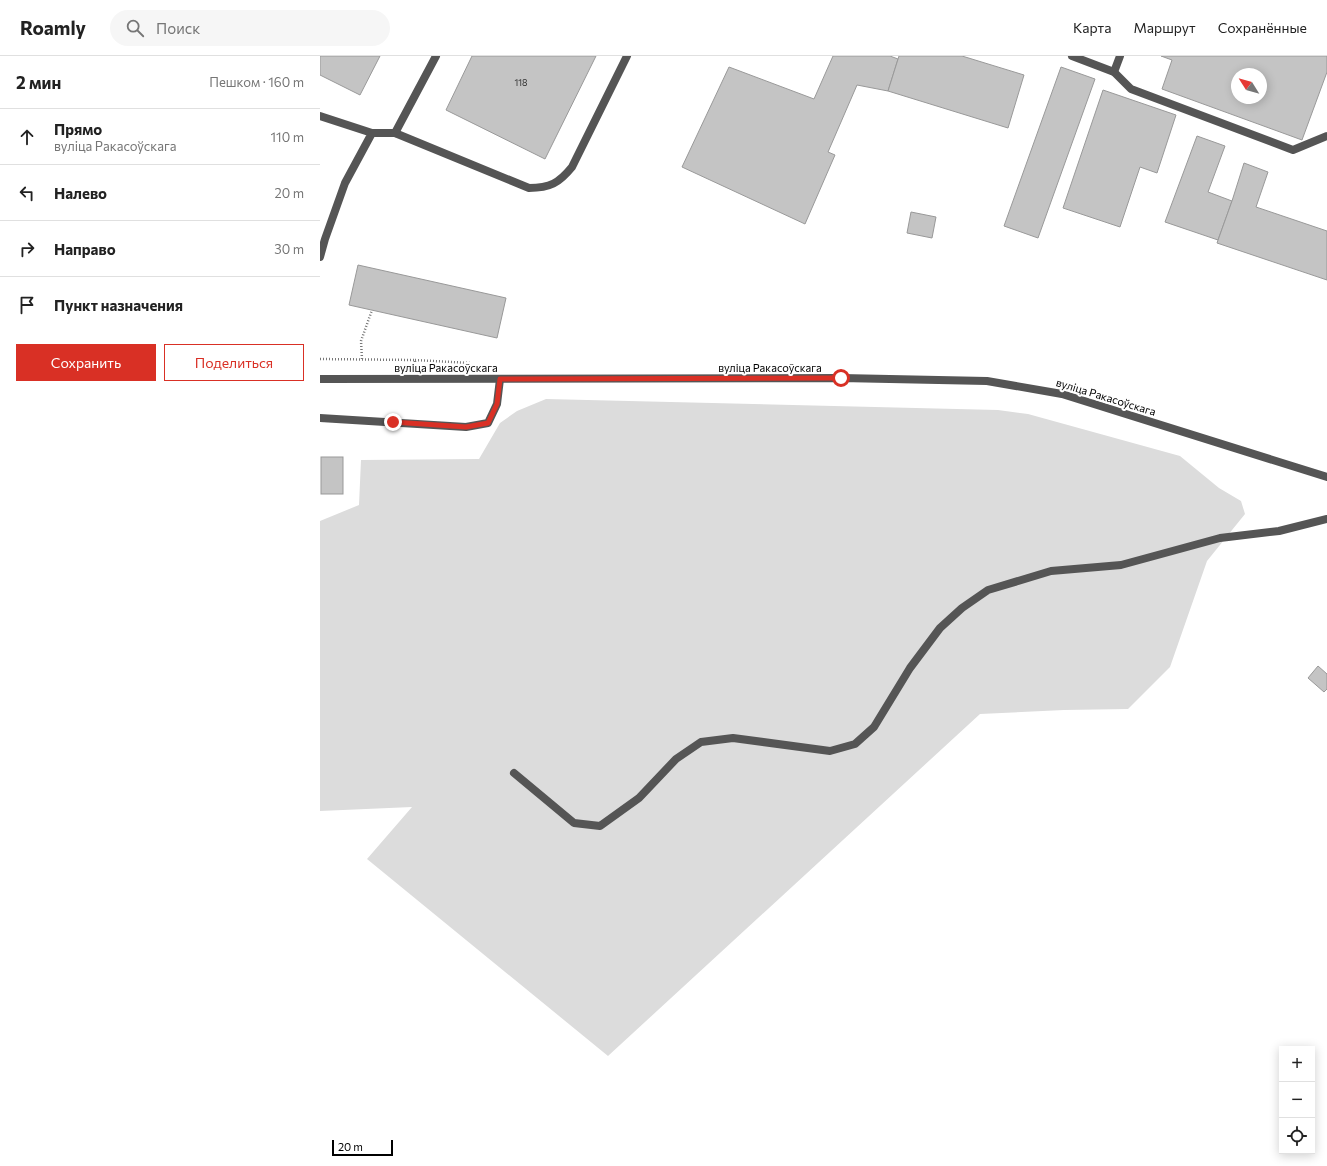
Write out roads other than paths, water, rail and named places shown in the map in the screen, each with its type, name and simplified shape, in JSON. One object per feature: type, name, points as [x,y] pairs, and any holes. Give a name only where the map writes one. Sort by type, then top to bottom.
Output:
[{"type":"street","points":[[395,133],[436,56]]},
{"type":"street","points":[[320,116],[372,133],[395,133],[529,188],[549,186],[561,180],[572,167],[627,56]]},
{"type":"street","points":[[1072,56],[1114,72],[1131,89],[1293,150],[1327,136]]},
{"type":"street","points":[[1114,72],[1120,56]]},
{"type":"street","points":[[320,257],[345,183],[372,133]]},
{"type":"street","name":"вуліца Ракасоўскага","points":[[320,379],[841,378],[987,381],[1062,394],[1327,477]]},
{"type":"street","points":[[320,418],[466,427],[488,423],[497,404],[500,379]]},
{"type":"street","points":[[514,773],[574,823],[600,826],[639,798],[676,759],[701,742],[733,738],[830,751],[855,744],[874,727],[910,668],[940,628],[962,608],[988,590],[1051,571],[1121,565],[1220,538],[1279,530],[1327,519]]}]
